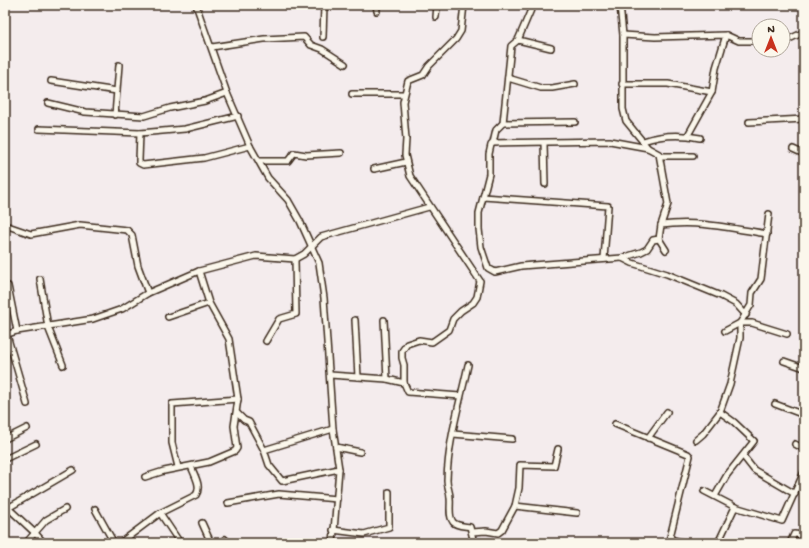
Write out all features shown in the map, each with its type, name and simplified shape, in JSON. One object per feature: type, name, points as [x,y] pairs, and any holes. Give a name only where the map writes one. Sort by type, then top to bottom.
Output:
[{"type":"street","points":[[196,5],[227,93],[250,146],[268,178],[288,200],[300,221],[319,263],[324,298],[333,429],[339,469],[333,543]]},
{"type":"street","points":[[323,37],[324,5]]},
{"type":"street","points":[[376,5],[377,11]]},
{"type":"street","points":[[436,17],[437,5]]},
{"type":"street","points":[[460,396],[408,392],[404,383],[402,351],[407,344],[419,340],[432,342],[449,330],[453,319],[461,310],[473,303],[477,297],[480,281],[437,215],[429,207],[410,176],[406,162],[403,102],[408,81],[423,75],[429,66],[462,31],[464,5]]},
{"type":"street","points":[[533,5],[518,40],[511,46],[503,123],[496,130],[494,143],[491,145],[489,154],[489,174],[479,213],[481,247],[488,268],[494,272],[521,266],[622,258],[647,249],[654,240],[659,238]]},
{"type":"street","points":[[620,5],[623,34],[623,110],[626,121],[648,148],[660,156],[693,156]]},
{"type":"street","points":[[791,38],[804,32]]},
{"type":"street","points":[[623,34],[655,37],[726,35],[739,41],[751,41]]},
{"type":"street","points":[[688,135],[712,92],[716,68],[726,35]]},
{"type":"street","points":[[212,47],[264,39],[304,36],[311,45],[322,49],[345,64]]},
{"type":"street","points":[[518,40],[551,48]]},
{"type":"street","points":[[115,115],[119,65]]},
{"type":"street","points":[[508,78],[541,88],[552,88],[575,84]]},
{"type":"street","points":[[51,81],[117,91]]},
{"type":"street","points":[[622,84],[674,84],[712,92]]},
{"type":"street","points":[[48,103],[85,112],[144,116],[170,108],[204,101],[227,93]]},
{"type":"street","points":[[352,94],[404,94]]},
{"type":"street","points":[[39,129],[140,133],[185,129],[238,116]]},
{"type":"street","points":[[750,122],[804,120]]},
{"type":"street","points":[[503,123],[575,122]]},
{"type":"street","points":[[140,133],[139,163],[143,165],[204,158],[250,146]]},
{"type":"street","points":[[643,141],[655,137],[688,135],[700,138]]},
{"type":"street","points":[[494,143],[610,141],[648,148]]},
{"type":"street","points":[[544,143],[545,184]]},
{"type":"street","points":[[793,149],[804,154]]},
{"type":"street","points":[[259,161],[288,161],[294,153],[306,155],[341,153]]},
{"type":"street","points":[[660,156],[668,204],[661,225],[659,238],[666,250]]},
{"type":"street","points":[[374,169],[406,162]]},
{"type":"street","points":[[483,197],[608,206],[604,259]]},
{"type":"street","points":[[27,404],[6,335],[17,331],[93,319],[122,309],[148,293],[199,271],[256,256],[295,259],[304,254],[311,245],[321,237],[429,207]]},
{"type":"street","points":[[725,331],[740,323],[746,315],[751,305],[752,292],[761,279],[769,214]]},
{"type":"street","points":[[661,225],[689,222],[718,225],[767,234]]},
{"type":"street","points":[[5,225],[31,234],[80,225],[127,230],[132,235],[138,266],[148,293]]},
{"type":"street","points":[[622,258],[632,263],[668,274],[721,296],[736,304],[746,315]]},
{"type":"street","points":[[266,341],[279,319],[296,314],[295,259]]},
{"type":"street","points":[[145,477],[208,462],[235,451],[237,448],[234,426],[238,399],[229,339],[209,303],[199,271]]},
{"type":"street","points":[[40,279],[48,327],[63,365]]},
{"type":"street","points":[[8,286],[17,331]]},
{"type":"street","points":[[168,317],[209,303]]},
{"type":"street","points":[[355,320],[358,377]]},
{"type":"street","points":[[384,320],[387,379]]},
{"type":"street","points":[[740,323],[760,324],[787,334]]},
{"type":"street","points":[[696,440],[703,434],[720,412],[736,363],[740,323]]},
{"type":"street","points":[[784,360],[804,368]]},
{"type":"street","points":[[468,365],[449,449],[447,482],[450,493],[450,514],[452,521],[456,525],[470,527],[474,543]]},
{"type":"street","points":[[330,375],[387,379],[404,383]]},
{"type":"street","points":[[178,468],[172,443],[172,404],[238,399]]},
{"type":"street","points":[[775,404],[804,415]]},
{"type":"street","points":[[648,438],[667,412]]},
{"type":"street","points":[[715,496],[727,475],[754,441],[734,422],[720,412]]},
{"type":"street","points":[[237,413],[244,420],[250,422],[264,450],[269,465],[282,481],[339,469]]},
{"type":"street","points":[[615,424],[690,456],[670,538],[686,543]]},
{"type":"street","points":[[5,439],[27,428]]},
{"type":"street","points":[[264,450],[333,429]]},
{"type":"street","points":[[453,434],[512,439]]},
{"type":"street","points":[[5,459],[36,444]]},
{"type":"street","points":[[795,444],[804,449]]},
{"type":"street","points":[[336,447],[360,452]]},
{"type":"street","points":[[472,532],[500,532],[515,506],[519,488],[520,465],[554,466],[558,449]]},
{"type":"street","points":[[743,456],[754,470],[795,494]]},
{"type":"street","points":[[120,543],[160,513],[196,495],[198,485],[191,466]]},
{"type":"street","points":[[44,543],[7,507],[73,470]]},
{"type":"street","points":[[704,491],[735,507],[782,521],[804,472]]},
{"type":"street","points":[[333,530],[364,534],[389,528],[389,492]]},
{"type":"street","points":[[228,503],[279,494],[337,499]]},
{"type":"street","points":[[515,506],[577,513]]},
{"type":"street","points":[[718,543],[735,507]]},
{"type":"street","points":[[26,543],[46,520],[65,509]]},
{"type":"street","points":[[95,509],[114,543]]},
{"type":"street","points":[[160,513],[180,543]]},
{"type":"street","points":[[202,523],[211,543]]},
{"type":"street","points":[[790,543],[794,534],[804,535]]},
{"type":"street","points":[[220,543],[225,539],[229,543]]}]
